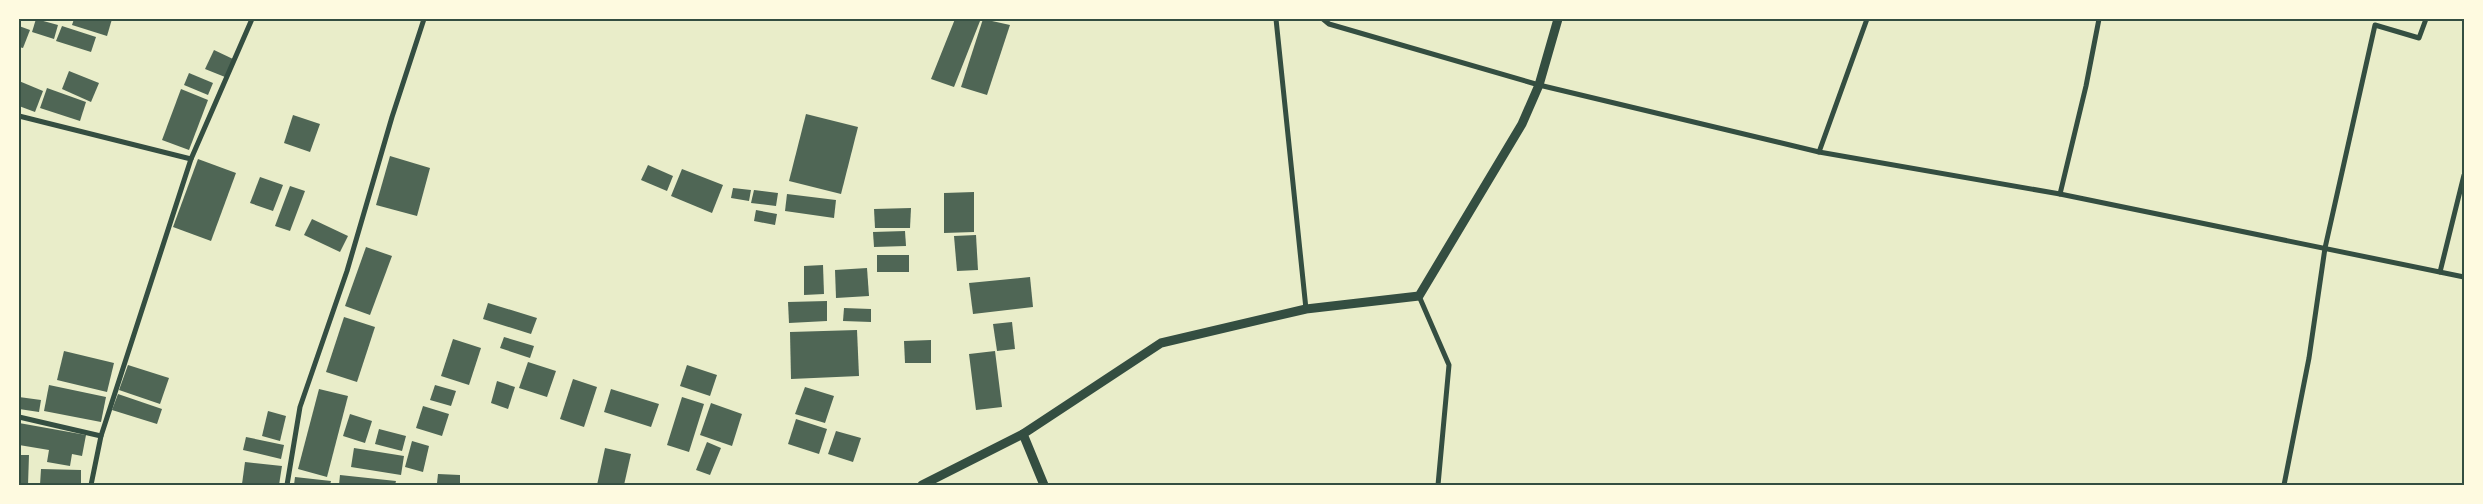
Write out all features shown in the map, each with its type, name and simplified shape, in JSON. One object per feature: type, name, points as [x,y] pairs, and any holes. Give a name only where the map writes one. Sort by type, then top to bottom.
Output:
[{"type":"street","points":[[91,485],[101,436],[190,159],[252,19]]},
{"type":"street","points":[[287,485],[300,407],[347,271],[392,116],[424,19]]},
{"type":"street","points":[[1276,19],[1306,309]]},
{"type":"street","points":[[1323,19],[1329,24],[1539,86],[1819,152],[2060,194],[2464,277]]},
{"type":"street","points":[[1418,296],[1522,124],[1539,86],[1558,19]]},
{"type":"street","points":[[1819,152],[1867,19]]},
{"type":"street","points":[[2060,194],[2086,86],[2099,19]]},
{"type":"street","points":[[2284,485],[2309,358],[2325,248],[2375,25],[2419,38],[2426,19]]},
{"type":"street","points":[[19,116],[190,159]]},
{"type":"street","points":[[2440,272],[2464,175]]},
{"type":"street","points":[[922,485],[1023,434],[1161,343],[1306,309],[1418,296]]},
{"type":"street","points":[[1418,296],[1449,365],[1438,485]]},
{"type":"street","points":[[19,417],[101,436]]},
{"type":"street","points":[[1023,434],[1044,485]]},
{"type":"building","points":[[36,19],[58,25],[54,39],[32,32]]},
{"type":"building","points":[[74,19],[112,19],[107,36],[72,25]]},
{"type":"building","points":[[955,19],[980,21],[954,87],[931,79]]},
{"type":"building","points":[[983,19],[1010,25],[987,95],[961,87]]},
{"type":"building","points":[[19,26],[30,30],[23,48],[19,47]]},
{"type":"building","points":[[62,26],[96,37],[91,52],[56,41]]},
{"type":"building","points":[[214,50],[233,59],[225,77],[205,69]]},
{"type":"building","points":[[69,71],[99,83],[91,102],[62,89]]},
{"type":"building","points":[[189,73],[213,83],[208,95],[184,85]]},
{"type":"building","points":[[19,81],[43,91],[35,112],[19,106]]},
{"type":"building","points":[[47,88],[86,102],[80,121],[40,108]]},
{"type":"building","points":[[181,89],[208,100],[189,150],[162,140]]},
{"type":"building","points":[[806,114],[858,127],[841,194],[789,181]]},
{"type":"building","points":[[293,115],[320,124],[310,152],[284,143]]},
{"type":"building","points":[[390,156],[430,168],[417,216],[376,205]]},
{"type":"building","points":[[198,159],[236,173],[211,241],[173,227]]},
{"type":"building","points":[[648,165],[673,176],[667,191],[641,180]]},
{"type":"building","points":[[682,169],[723,185],[712,213],[671,196]]},
{"type":"building","points":[[260,177],[283,185],[273,211],[250,203]]},
{"type":"building","points":[[290,186],[305,191],[290,231],[275,226]]},
{"type":"building","points":[[733,188],[751,190],[749,201],[731,198]]},
{"type":"building","points":[[754,190],[778,193],[776,206],[751,203]]},
{"type":"building","points":[[974,192],[974,232],[944,233],[944,193]]},
{"type":"building","points":[[787,194],[836,200],[834,218],[785,211]]},
{"type":"building","points":[[911,208],[910,228],[875,228],[874,209]]},
{"type":"building","points":[[756,210],[777,214],[775,225],[754,221]]},
{"type":"building","points":[[312,219],[348,236],[340,252],[304,235]]},
{"type":"building","points":[[905,231],[906,246],[874,247],[873,232]]},
{"type":"building","points":[[976,235],[978,270],[957,271],[954,236]]},
{"type":"building","points":[[366,247],[392,256],[370,315],[345,306]]},
{"type":"building","points":[[877,255],[909,255],[909,272],[877,272]]},
{"type":"building","points":[[823,265],[824,294],[804,295],[804,266]]},
{"type":"building","points":[[867,268],[869,296],[836,298],[835,270]]},
{"type":"building","points":[[1030,277],[1033,307],[973,314],[969,283]]},
{"type":"building","points":[[827,301],[827,321],[789,323],[788,302]]},
{"type":"building","points":[[488,303],[537,318],[531,334],[483,319]]},
{"type":"building","points":[[844,308],[871,309],[871,322],[843,321]]},
{"type":"building","points":[[344,317],[375,327],[357,382],[326,372]]},
{"type":"building","points":[[1012,322],[1015,349],[997,351],[993,324]]},
{"type":"building","points":[[857,330],[859,376],[791,379],[790,332]]},
{"type":"building","points":[[504,337],[534,346],[530,358],[500,348]]},
{"type":"building","points":[[453,339],[481,348],[469,385],[441,376]]},
{"type":"building","points":[[931,340],[931,363],[905,363],[904,341]]},
{"type":"building","points":[[64,351],[114,363],[107,392],[57,380]]},
{"type":"building","points":[[995,351],[1002,407],[976,410],[969,354]]},
{"type":"building","points":[[528,362],[556,371],[547,397],[519,388]]},
{"type":"building","points":[[128,365],[169,378],[160,404],[119,390]]},
{"type":"building","points":[[687,365],[717,375],[710,396],[680,386]]},
{"type":"building","points":[[573,379],[597,387],[584,427],[560,419]]},
{"type":"building","points":[[497,381],[515,387],[508,409],[491,403]]},
{"type":"building","points":[[49,385],[106,397],[101,422],[44,411]]},
{"type":"building","points":[[435,385],[456,391],[451,406],[430,400]]},
{"type":"building","points":[[805,387],[834,396],[825,423],[795,414]]},
{"type":"building","points":[[319,389],[348,396],[327,477],[298,469]]},
{"type":"building","points":[[611,389],[659,404],[651,427],[604,412]]},
{"type":"building","points":[[118,394],[162,409],[157,424],[112,410]]},
{"type":"building","points":[[19,397],[41,400],[39,412],[19,409]]},
{"type":"building","points":[[682,397],[704,404],[689,452],[667,445]]},
{"type":"building","points":[[711,403],[742,414],[732,446],[700,435]]},
{"type":"building","points":[[423,406],[449,414],[442,436],[416,428]]},
{"type":"building","points":[[268,411],[286,416],[280,441],[262,436]]},
{"type":"building","points":[[350,414],[372,421],[365,443],[343,436]]},
{"type":"building","points":[[796,419],[827,429],[819,454],[788,444]]},
{"type":"building","points":[[19,423],[86,435],[82,456],[72,454],[70,466],[47,462],[49,450],[19,445]]},
{"type":"building","points":[[379,429],[406,436],[402,451],[375,444]]},
{"type":"building","points":[[836,431],[861,438],[853,462],[828,454]]},
{"type":"building","points":[[246,437],[284,445],[281,459],[243,450]]},
{"type":"building","points":[[412,441],[429,446],[423,472],[405,467]]},
{"type":"building","points":[[707,442],[721,448],[710,475],[696,470]]},
{"type":"building","points":[[354,448],[404,456],[401,475],[351,467]]},
{"type":"building","points":[[605,448],[631,454],[624,485],[597,485]]},
{"type":"building","points":[[19,455],[29,455],[28,485],[19,485]]},
{"type":"building","points":[[245,462],[282,466],[279,485],[242,484]]},
{"type":"building","points":[[41,469],[81,470],[81,485],[40,485]]},
{"type":"building","points":[[438,474],[460,475],[460,484],[437,483]]},
{"type":"building","points":[[340,475],[396,481],[395,485],[339,485]]},
{"type":"building","points":[[295,477],[331,481],[330,485],[294,485]]}]
